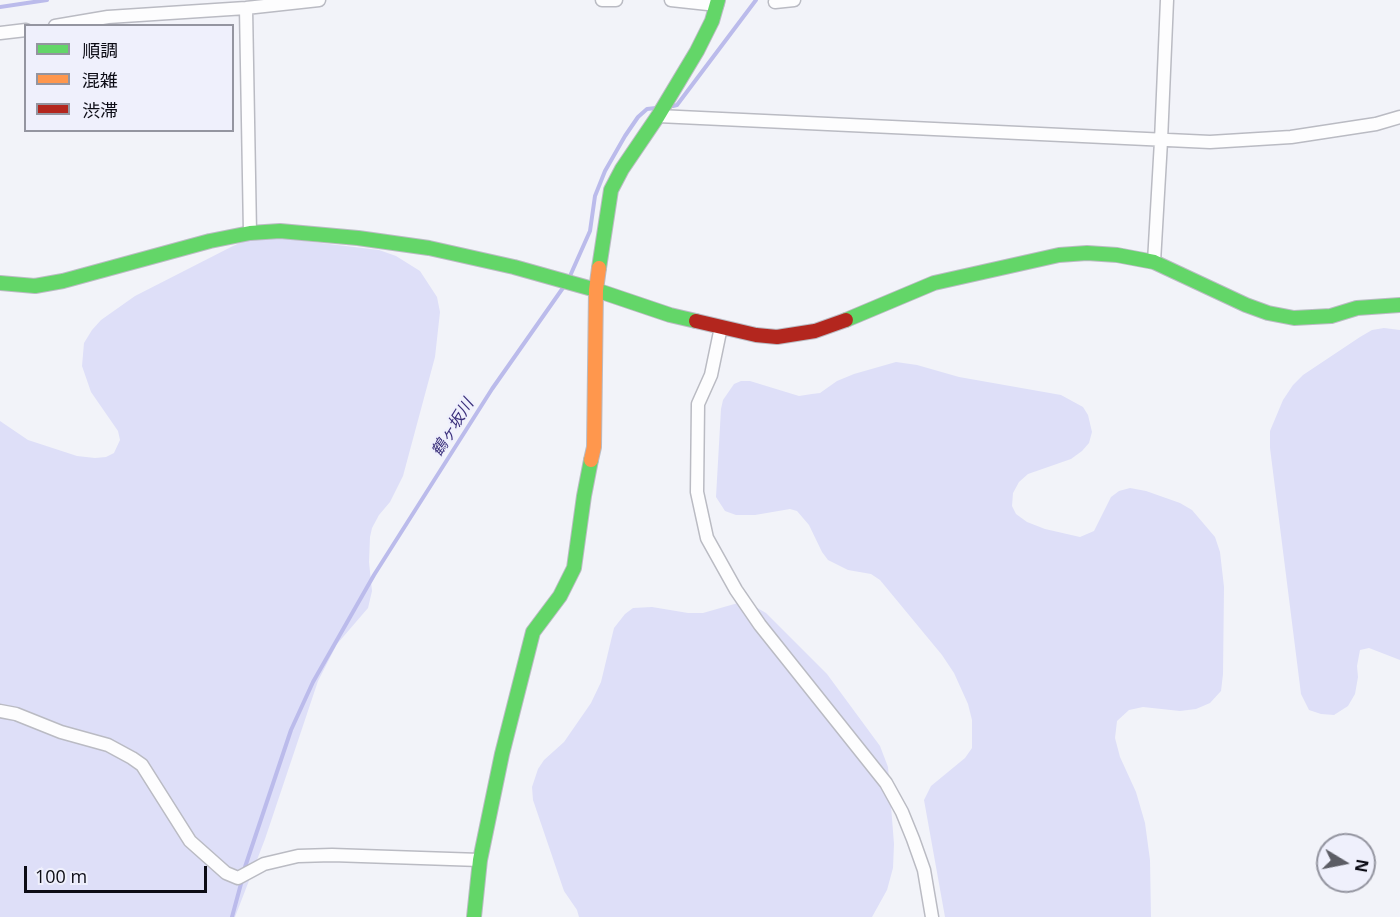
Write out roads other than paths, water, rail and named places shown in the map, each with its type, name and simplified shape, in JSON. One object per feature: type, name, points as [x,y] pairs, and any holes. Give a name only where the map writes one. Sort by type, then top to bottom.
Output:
[{"type":"street","points":[[67,24],[108,17],[246,8],[319,0]]},
{"type":"street","points":[[602,0],[616,0]]},
{"type":"street","points":[[474,917],[480,860],[502,754],[533,632],[560,596],[574,568],[584,496],[594,447],[596,290],[611,190],[697,51],[712,21],[718,2],[671,0]]},
{"type":"street","points":[[775,2],[794,0]]},
{"type":"street","points":[[1154,262],[1167,0]]},
{"type":"street","points":[[246,8],[250,233]]},
{"type":"street","points":[[0,33],[24,30]]},
{"type":"street","points":[[658,116],[1210,142],[1291,137],[1376,124],[1400,117]]},
{"type":"street","points":[[0,283],[35,286],[63,281],[139,259],[250,233],[280,231],[429,248],[514,267],[596,290],[670,315],[756,335],[777,337],[815,331],[837,324],[934,283],[1059,255],[1087,253],[1117,255],[1154,262],[1246,305],[1268,313],[1294,318],[1331,316],[1357,308],[1400,305]]},
{"type":"street","points":[[721,327],[711,375],[698,404],[697,492],[707,538],[736,590],[760,626],[886,783],[914,838],[924,870],[932,917]]},
{"type":"street","points":[[0,711],[16,714],[61,732],[108,745],[142,765],[190,841],[226,873],[238,878],[264,864],[298,855],[480,860]]},
{"type":"waterway","points":[[0,7],[47,0]]},
{"type":"waterway","name":"鶴ヶ坂川","points":[[673,106],[677,105],[756,0]]},
{"type":"waterway","name":"鶴ヶ坂川","points":[[570,276],[590,231],[595,196],[605,171],[638,117],[647,109],[656,108]]},
{"type":"waterway","name":"鶴ヶ坂川","points":[[244,870],[291,730],[313,682],[374,575],[492,389],[565,285]]},
{"type":"waterway","name":"鶴ヶ坂川","points":[[232,917],[242,880]]}]
